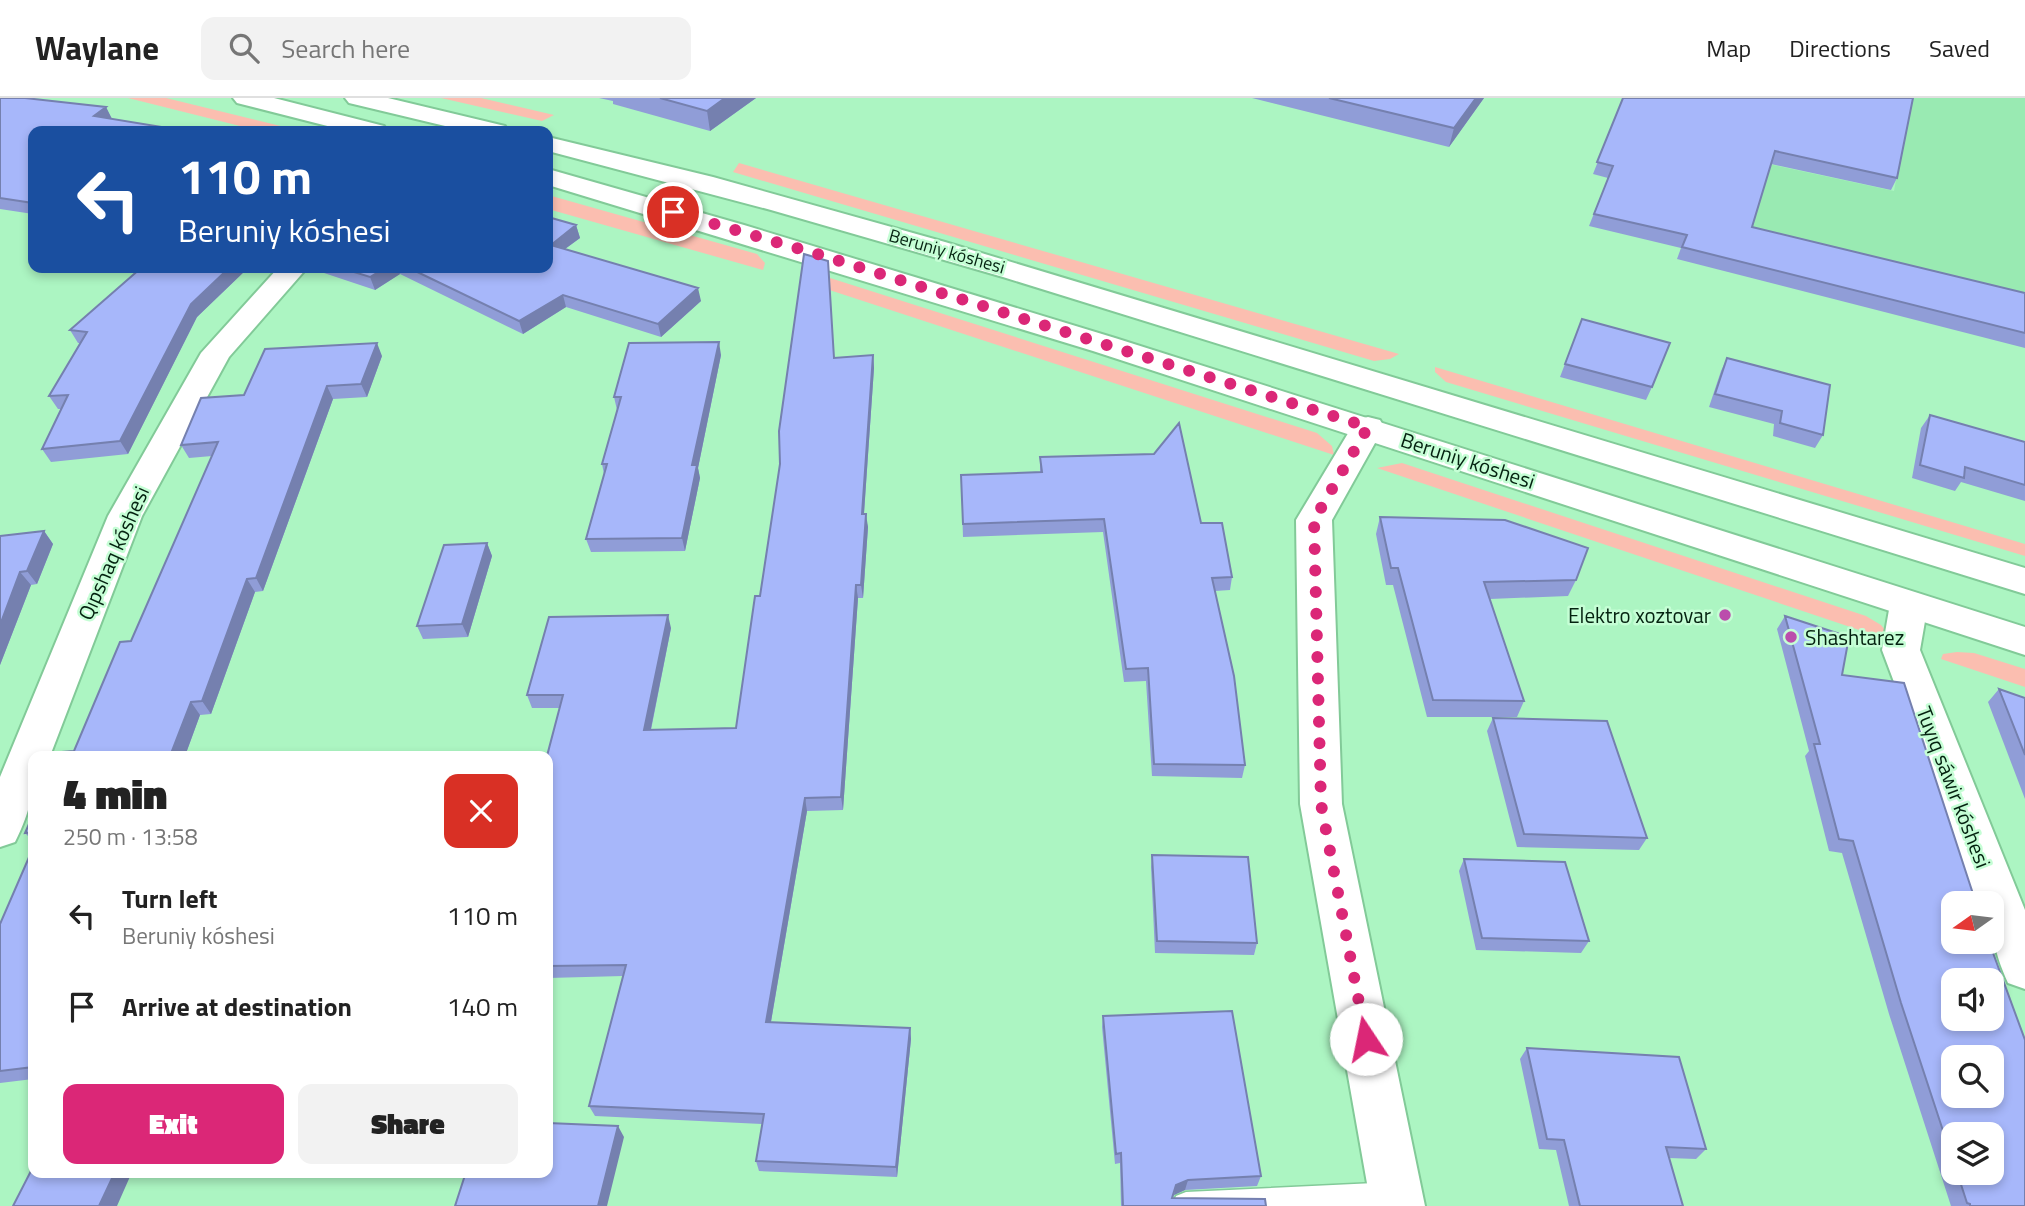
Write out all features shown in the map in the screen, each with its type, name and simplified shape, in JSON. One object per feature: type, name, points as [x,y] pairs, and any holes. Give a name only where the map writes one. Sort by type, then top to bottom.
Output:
[{"type":"street","points":[[245,98],[355,126]]},
{"type":"street","points":[[357,98],[475,126]]},
{"type":"street","name":"Beruniy kóshesi","points":[[553,145],[854,224],[1397,386],[2025,581]]},
{"type":"street","name":"Beruniy kóshesi","points":[[553,178],[814,253],[1368,427],[2025,641]]},
{"type":"street","points":[[814,253],[854,224]]},
{"type":"street","name":"Qıpshaq kóshesi","points":[[31,751],[125,516],[216,353],[288,273]]},
{"type":"street","points":[[1368,427],[1314,520],[1321,804],[1397,1201]]},
{"type":"street","name":"Tuyıq sáwir kóshesi","points":[[1909,604],[1901,650],[2025,968]]},
{"type":"street","name":"Qıpshaq kóshesi","points":[[0,829],[28,759]]},
{"type":"lane","points":[[1186,1206],[1397,1201]]},
{"type":"shaded area","points":[[128,98],[166,98],[281,126],[240,126]]},
{"type":"shaded area","points":[[441,98],[481,98],[554,115],[542,121]]},
{"type":"shaded area","points":[[1881,98],[2025,98],[2025,307],[1746,239],[1769,164],[1894,191],[1899,164]]},
{"type":"shaded area","points":[[739,163],[1399,354],[1390,359],[1374,361],[733,172]]},
{"type":"shaded area","points":[[553,196],[757,254],[765,263],[763,270],[553,210]]},
{"type":"shaded area","points":[[830,278],[1317,433],[1332,446],[1334,455],[805,282]]},
{"type":"shaded area","points":[[1435,367],[2025,544],[2025,556],[1446,382],[1435,372]]},
{"type":"shaded area","points":[[1402,463],[1866,616],[1881,625],[1895,642],[1377,468]]},
{"type":"shaded area","points":[[1974,653],[2025,669],[2025,687],[1941,659],[1943,654]]},
{"type":"building","points":[[0,98],[25,98],[106,107],[94,116],[155,126],[28,126],[28,202],[0,198]]},
{"type":"building","points":[[660,98],[725,98],[707,111]]},
{"type":"building","points":[[1329,98],[1476,98],[1454,128]]},
{"type":"building","points":[[1623,98],[1913,98],[1897,178],[1775,151],[1752,227],[2025,293],[2025,333],[1682,247],[1687,235],[1594,214],[1613,166],[1597,162]]},
{"type":"building","points":[[553,218],[576,225],[553,243]]},
{"type":"building","points":[[553,246],[698,288],[658,324],[563,295],[519,321],[419,273],[553,273]]},
{"type":"building","points":[[804,254],[828,261],[834,358],[873,355],[862,514],[866,514],[861,585],[856,585],[841,797],[805,798],[766,1022],[910,1028],[896,1167],[756,1161],[764,1114],[589,1106],[626,965],[553,966],[553,751],[548,751],[563,695],[527,695],[549,617],[668,615],[644,730],[736,728],[755,596],[760,596],[780,464],[779,431]]},
{"type":"building","points":[[135,273],[224,273],[191,304],[120,441],[42,449],[68,395],[49,396],[87,332],[70,330]]},
{"type":"building","points":[[357,273],[377,273],[370,277]]},
{"type":"building","points":[[1582,319],[1670,343],[1652,387],[1565,364]]},
{"type":"building","points":[[719,342],[692,465],[697,465],[682,538],[586,539],[607,464],[602,464],[621,397],[614,397],[629,343]]},
{"type":"building","points":[[377,343],[361,384],[327,386],[256,578],[247,579],[202,701],[191,702],[172,751],[74,751],[120,642],[131,641],[218,442],[181,445],[201,398],[244,395],[265,349]]},
{"type":"building","points":[[1727,358],[1830,385],[1823,435],[1780,423],[1782,411],[1715,394]]},
{"type":"building","points":[[1930,415],[2025,442],[2025,485],[1965,467],[1964,478],[1920,465]]},
{"type":"building","points":[[1179,423],[1201,523],[1222,523],[1232,577],[1212,578],[1234,676],[1245,765],[1154,764],[1148,668],[1126,669],[1104,519],[963,524],[961,475],[1042,472],[1040,457],[1154,454]]},
{"type":"building","points":[[1380,517],[1505,520],[1588,548],[1576,580],[1484,582],[1524,701],[1433,700],[1398,568],[1391,568]]},
{"type":"building","points":[[44,531],[27,571],[20,572],[0,625],[0,536]]},
{"type":"building","points":[[487,543],[462,624],[417,626],[444,545]]},
{"type":"building","points":[[1785,616],[1849,637],[1842,675],[1904,683],[1972,891],[1941,891],[1941,954],[1993,954],[1999,968],[1941,968],[1941,1031],[2004,1031],[2004,983],[2025,1040],[2025,1206],[1970,1206],[1967,1203],[1961,1185],[2004,1185],[2004,1122],[1941,1122],[1941,1125],[1901,1003],[1853,841],[1839,839],[1814,744],[1820,744]]},
{"type":"building","points":[[1999,689],[2025,698],[2025,755]]},
{"type":"building","points":[[1493,718],[1607,721],[1647,838],[1524,834]]},
{"type":"building","points":[[1152,855],[1248,857],[1257,943],[1157,941]]},
{"type":"building","points":[[1464,859],[1565,862],[1589,941],[1482,938]]},
{"type":"building","points":[[28,860],[28,1068],[0,1071],[0,924]]},
{"type":"building","points":[[1232,1011],[1261,1176],[1188,1180],[1176,1185],[1172,1198],[1265,1199],[1266,1206],[1123,1206],[1121,1153],[1116,1154],[1103,1016]]},
{"type":"building","points":[[1527,1048],[1679,1057],[1706,1149],[1666,1147],[1683,1206],[1580,1206],[1564,1140],[1547,1139]]},
{"type":"building","points":[[553,1123],[618,1126],[598,1206],[455,1206],[464,1178],[553,1178]]},
{"type":"building","points":[[28,1177],[112,1178],[99,1206],[13,1206]]},
{"type":"place","name":"Elektro xoztovar","points":[[1725,615]]},
{"type":"place","name":"Shashtarez","points":[[1791,637]]},
{"type":"route","points":[[673,212],[814,253],[1368,427],[1314,520],[1321,804],[1366,1039]]}]
